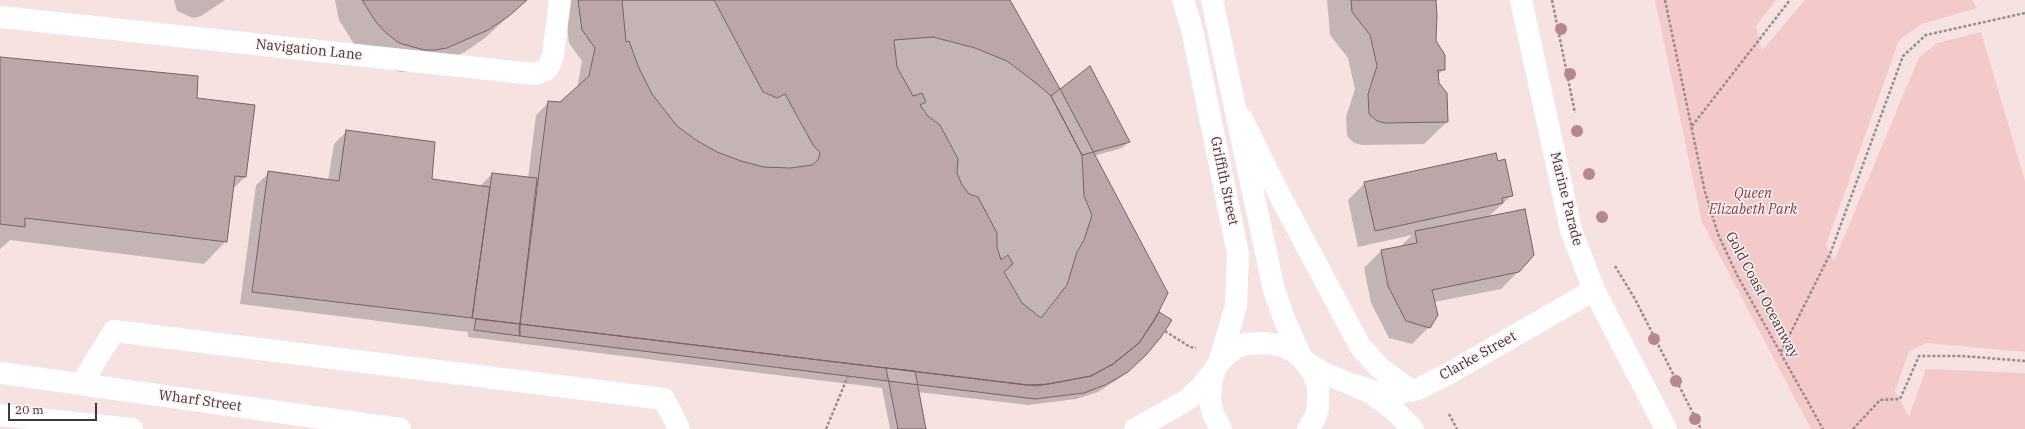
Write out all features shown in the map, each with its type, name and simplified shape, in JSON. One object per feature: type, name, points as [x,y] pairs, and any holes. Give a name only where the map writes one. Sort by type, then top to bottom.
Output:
[{"type":"street","name":"Navigation Lane","points":[[0,17],[534,74],[546,70],[550,64],[553,55],[560,0]]},
{"type":"street","name":"Griffith Street","points":[[1183,0],[1195,45],[1238,254],[1236,306],[1218,365],[1212,379],[1210,399],[1212,414],[1221,429]]},
{"type":"street","name":"Griffith Street","points":[[1212,0],[1274,290],[1285,321],[1303,359]]},
{"type":"street","name":"Marine Parade","points":[[1522,0],[1571,230],[1594,290],[1666,429]]},
{"type":"street","name":"Griffith Street","points":[[1232,94],[1274,185],[1360,346],[1380,368],[1411,391]]},
{"type":"street","name":"Clarke Street","points":[[1355,385],[1379,393],[1393,394],[1411,391],[1448,374],[1594,290]]},
{"type":"street","points":[[81,384],[114,331],[664,399],[679,429]]},
{"type":"street","points":[[1135,429],[1187,400],[1200,388],[1231,351],[1246,344],[1256,343],[1278,344],[1290,349],[1322,372],[1355,385],[1387,404],[1413,429]]},
{"type":"street","points":[[1303,359],[1315,377],[1319,396],[1316,416],[1308,429]]},
{"type":"street","name":"Wharf Street","points":[[0,373],[400,429]]},
{"type":"street","points":[[0,415],[132,429]]},
{"type":"path","points":[[1552,0],[1576,116]]},
{"type":"path","name":"Gold Coast Oceanway","points":[[1665,0],[1705,192],[1718,234],[1737,275],[1823,429]]},
{"type":"path","points":[[1692,127],[1790,0]]},
{"type":"path","points":[[1781,352],[1830,254],[1903,56],[1926,35],[2025,13]]},
{"type":"path","points":[[1614,264],[1635,299],[1701,429]]},
{"type":"path","points":[[1165,331],[1190,347],[1201,349]]},
{"type":"path","points":[[1853,429],[1880,400],[1900,399],[1919,356],[1962,356],[2025,361]]},
{"type":"path","points":[[826,429],[848,376]]},
{"type":"path","points":[[1449,414],[1457,429]]},
{"type":"green space","name":"Queen Elizabeth Park","points":[[1655,0],[1776,0],[1756,26],[1762,51],[1805,0],[1972,0],[1977,8],[1922,24],[1899,40],[1826,245],[1834,261],[1919,57],[1937,43],[1981,32],[2025,181],[2025,352],[1927,343],[1909,351],[1895,391],[1909,417],[1926,369],[2025,373],[2025,429],[1811,429],[1702,222]]},
{"type":"building","points":[[362,0],[527,0],[509,16],[488,30],[447,48],[424,50],[399,43],[386,33],[376,22]]},
{"type":"building","points":[[578,0],[1010,0],[1060,89],[1168,293],[1154,321],[1139,343],[1113,364],[1091,376],[1049,384],[1026,385],[520,324],[548,101],[560,102],[589,76],[595,48],[582,30]]},
{"type":"building","points":[[622,0],[714,0],[763,92],[777,98],[785,94],[813,145],[820,153],[818,160],[812,165],[790,168],[764,167],[741,161],[717,152],[696,140],[677,126],[652,94],[639,68],[629,41],[626,42]]},
{"type":"building","points":[[1351,0],[1436,0],[1436,41],[1445,55],[1445,70],[1438,70],[1439,83],[1447,93],[1448,122],[1385,123],[1377,121],[1369,114],[1368,94],[1377,66],[1370,35],[1352,12]]},
{"type":"building","points":[[933,37],[975,48],[1007,61],[1036,83],[1051,96],[1082,155],[1084,196],[1092,215],[1084,240],[1077,252],[1067,285],[1041,318],[1022,303],[1004,272],[1013,264],[1008,255],[1001,260],[997,247],[997,233],[978,197],[969,194],[962,185],[957,173],[958,159],[940,125],[928,116],[920,105],[926,102],[922,93],[913,96],[897,67],[894,40]]},
{"type":"building","points":[[0,57],[198,76],[197,98],[255,105],[246,177],[235,176],[227,242],[25,218],[25,227],[0,224]]},
{"type":"building","points":[[1090,66],[1130,142],[1082,155],[1051,96]]},
{"type":"building","points":[[346,130],[435,142],[432,179],[490,187],[472,318],[252,292],[268,171],[339,181]]},
{"type":"building","points":[[1496,153],[1498,161],[1505,159],[1513,196],[1502,198],[1503,203],[1375,231],[1364,182]]},
{"type":"building","points":[[492,173],[537,178],[520,324],[472,318]]},
{"type":"building","points":[[1525,209],[1534,255],[1519,272],[1432,290],[1438,315],[1430,328],[1406,321],[1388,286],[1381,250],[1417,243],[1415,231]]},
{"type":"building","points":[[1159,312],[1172,320],[1161,337],[1146,355],[1128,372],[1105,385],[1084,393],[1035,399],[520,336],[519,331],[520,324],[1037,386],[1091,376],[1113,364],[1139,343]]},
{"type":"building","points":[[476,319],[520,324],[520,336],[474,330]]},
{"type":"building","points":[[886,368],[915,371],[926,429],[898,429]]}]
